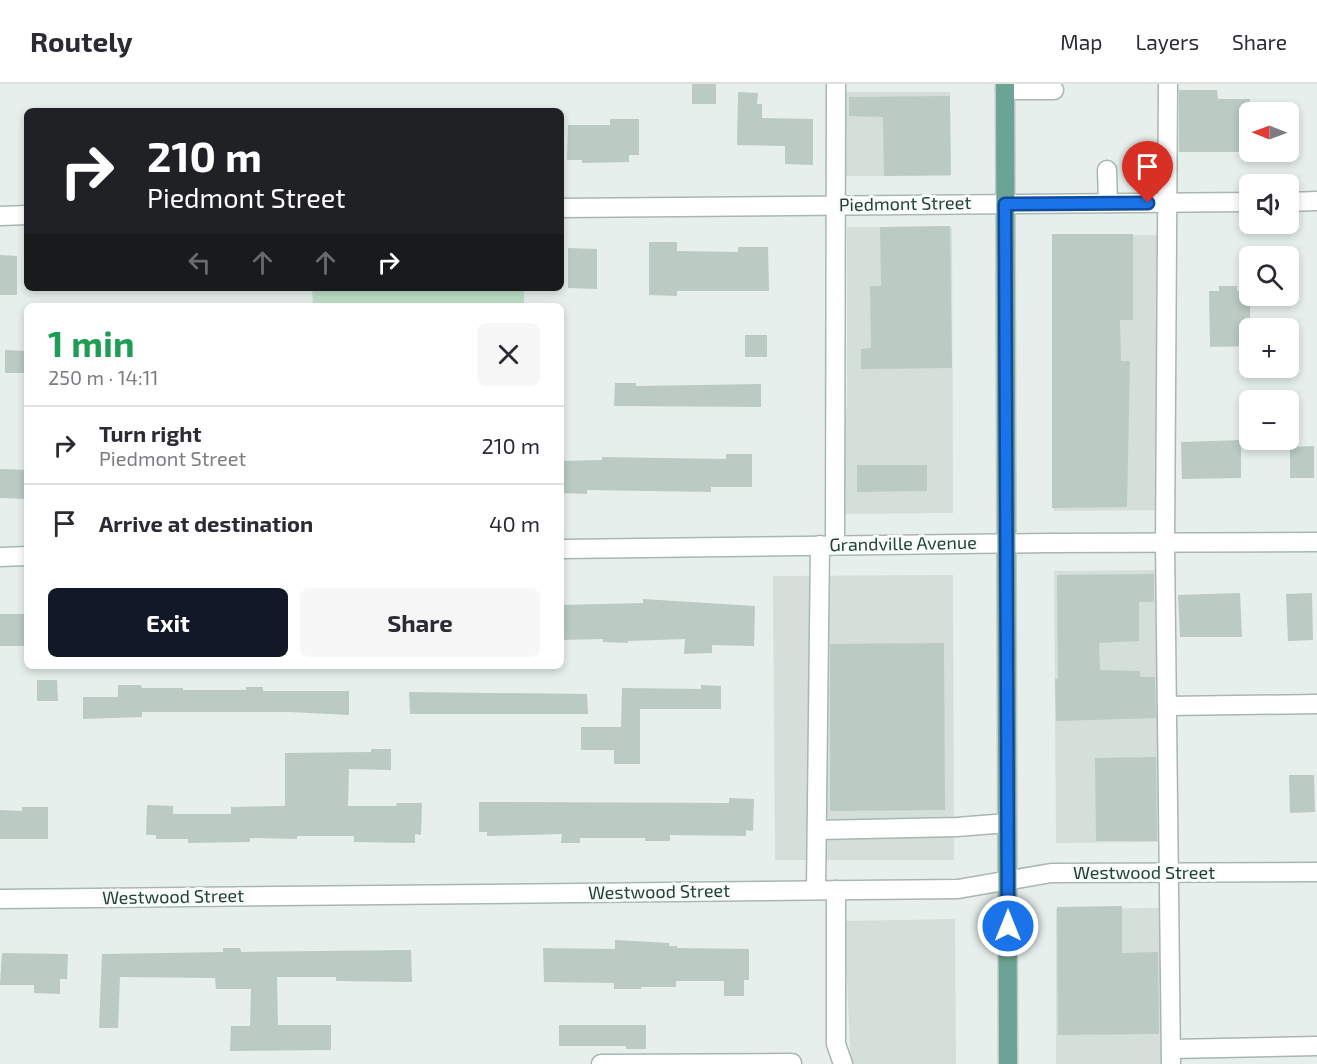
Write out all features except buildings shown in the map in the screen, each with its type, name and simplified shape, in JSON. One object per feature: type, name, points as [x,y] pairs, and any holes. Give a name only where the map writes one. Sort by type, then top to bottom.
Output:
[{"type":"main road","points":[[1005,87],[1008,1064]]},
{"type":"street","points":[[816,890],[836,205],[836,84]]},
{"type":"street","points":[[1005,87],[1054,90]]},
{"type":"street","points":[[1164,89],[1167,202],[1165,544],[1171,1056],[1317,1046]]},
{"type":"street","points":[[1107,170],[1108,203]]},
{"type":"street","points":[[1299,202],[1317,201]]},
{"type":"street","name":"Piedmont Street","points":[[564,208],[1239,202]]},
{"type":"street","points":[[0,216],[24,215]]},
{"type":"street","name":"Grandville Avenue","points":[[564,549],[1006,543],[1317,542]]},
{"type":"street","points":[[0,557],[24,556]]},
{"type":"street","points":[[1168,706],[1317,704]]},
{"type":"street","points":[[817,830],[957,827],[1007,823]]},
{"type":"street","name":"Westwood Street","points":[[0,899],[958,889],[1051,873],[1317,872]]},
{"type":"street","points":[[836,890],[836,1044],[843,1064]]},
{"type":"street","points":[[601,1064],[792,1063]]},
{"type":"shaded area","points":[[845,92],[950,92],[950,176],[845,176]]},
{"type":"shaded area","points":[[847,227],[952,227],[953,513],[842,514],[842,463],[847,400]]},
{"type":"shaded area","points":[[1158,235],[1160,510],[1054,511],[1052,236]]},
{"type":"shaded area","points":[[1159,570],[1161,842],[1056,843],[1054,571]]},
{"type":"shaded area","points":[[953,575],[954,860],[775,860],[773,576]]},
{"type":"shaded area","points":[[1161,908],[1162,1064],[1056,1064],[1056,909]]},
{"type":"shaded area","points":[[955,919],[956,1064],[851,1064],[844,921]]},
{"type":"green space","points":[[312,291],[524,291],[524,303],[313,303]]},
{"type":"route","points":[[1008,926],[1005,204],[1148,203]]}]
